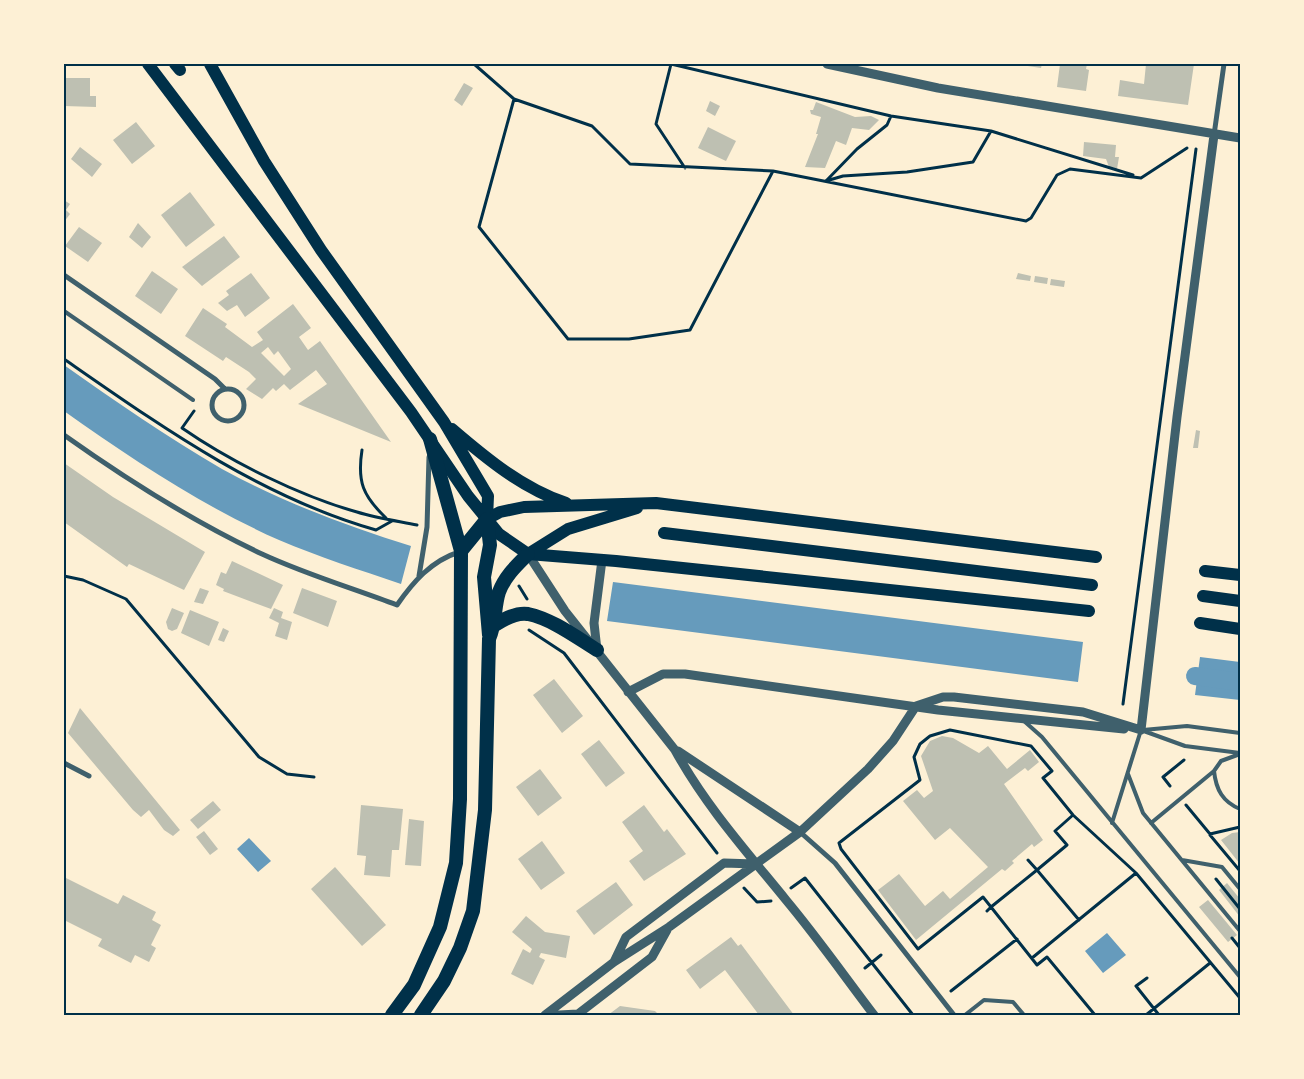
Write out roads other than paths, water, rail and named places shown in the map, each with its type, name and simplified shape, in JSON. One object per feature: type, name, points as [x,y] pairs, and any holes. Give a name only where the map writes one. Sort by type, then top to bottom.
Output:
[{"type":"highway","points":[[392,1015],[414,985],[440,927],[456,863],[460,799],[461,551],[430,439]]},
{"type":"highway","points":[[461,551],[487,519]]},
{"type":"highway","points":[[421,1015],[444,981],[460,948],[473,910],[486,810],[489,639],[484,576],[490,545],[487,519]]},
{"type":"highway","points":[[489,639],[495,625],[499,593],[506,578],[528,554]]},
{"type":"highway","points":[[495,625],[505,619],[527,614],[564,630],[597,650]]},
{"type":"main road","points":[[147,65],[430,439],[468,496],[500,534],[528,554],[602,560],[1088,611]]},
{"type":"main road","points":[[213,67],[264,161],[321,250],[444,422],[488,496],[487,519]]},
{"type":"main road","points":[[444,422],[492,464],[548,497],[573,506]]},
{"type":"main road","points":[[487,519],[500,512],[524,507],[656,503],[1096,556]]},
{"type":"main road","points":[[528,554],[568,529],[656,503]]},
{"type":"main road","points":[[664,533],[1092,585]]},
{"type":"main road","points":[[1205,571],[1240,576]]},
{"type":"main road","points":[[1203,596],[1240,601]]},
{"type":"main road","points":[[1200,623],[1240,629]]},
{"type":"street","points":[[826,64],[938,88],[1240,138]]},
{"type":"street","points":[[1141,730],[1177,416],[1224,64]]},
{"type":"street","points":[[64,274],[216,379],[225,389],[230,389],[240,394],[244,404],[241,414],[233,420],[222,420],[214,414],[212,409],[213,399],[225,389]]},
{"type":"street","points":[[64,435],[117,472],[219,532],[264,555],[397,605],[419,576],[444,557],[461,551]]},
{"type":"street","points":[[419,576],[427,527],[430,439]]},
{"type":"street","points":[[528,554],[565,611],[675,750],[688,774],[755,864],[788,902],[874,1015]]},
{"type":"street","points":[[597,650],[594,624],[602,560]]},
{"type":"street","points":[[628,692],[663,674],[685,674],[916,706],[1081,726],[1141,730]]},
{"type":"street","points":[[545,1015],[614,962],[669,927],[800,832],[868,769],[894,741],[916,706],[943,696],[1083,712],[1141,730]]},
{"type":"street","points":[[675,750],[800,832],[836,863],[954,1015]]},
{"type":"street","points":[[64,763],[89,776]]},
{"type":"street","points":[[614,962],[626,937],[724,863],[755,864]]},
{"type":"street","points":[[559,1015],[578,1014],[652,957],[669,927]]},
{"type":"lane","points":[[64,311],[193,400]]},
{"type":"lane","points":[[1020,718],[1042,737],[1240,977]]},
{"type":"lane","points":[[1141,730],[1187,726],[1240,733]]},
{"type":"lane","points":[[1141,730],[1185,746],[1240,754]]},
{"type":"lane","points":[[1112,824],[1141,730]]},
{"type":"lane","points":[[1151,823],[1214,771],[1222,761],[1240,754]]},
{"type":"lane","points":[[1214,771],[1215,782],[1227,803],[1240,809]]},
{"type":"lane","points":[[1128,774],[1143,813],[1240,931]]},
{"type":"lane","points":[[1182,860],[1222,867],[1240,888]]},
{"type":"lane","points":[[965,1015],[984,1000],[1013,1002],[1024,1015]]},
{"type":"water","points":[[64,365],[161,432],[245,481],[315,512],[411,546],[401,584],[324,558],[250,527],[168,481],[115,447],[64,411]]},
{"type":"water","points":[[613,582],[1083,642],[1078,682],[607,621]]},
{"type":"water","points":[[1200,657],[1240,662],[1240,700],[1195,695]]},
{"type":"water","points":[[249,838],[271,861],[258,872],[237,849]]},
{"type":"water","points":[[1107,933],[1126,955],[1103,973],[1085,951]]},
{"type":"waterway","points":[[1195,676],[1240,682]]}]
